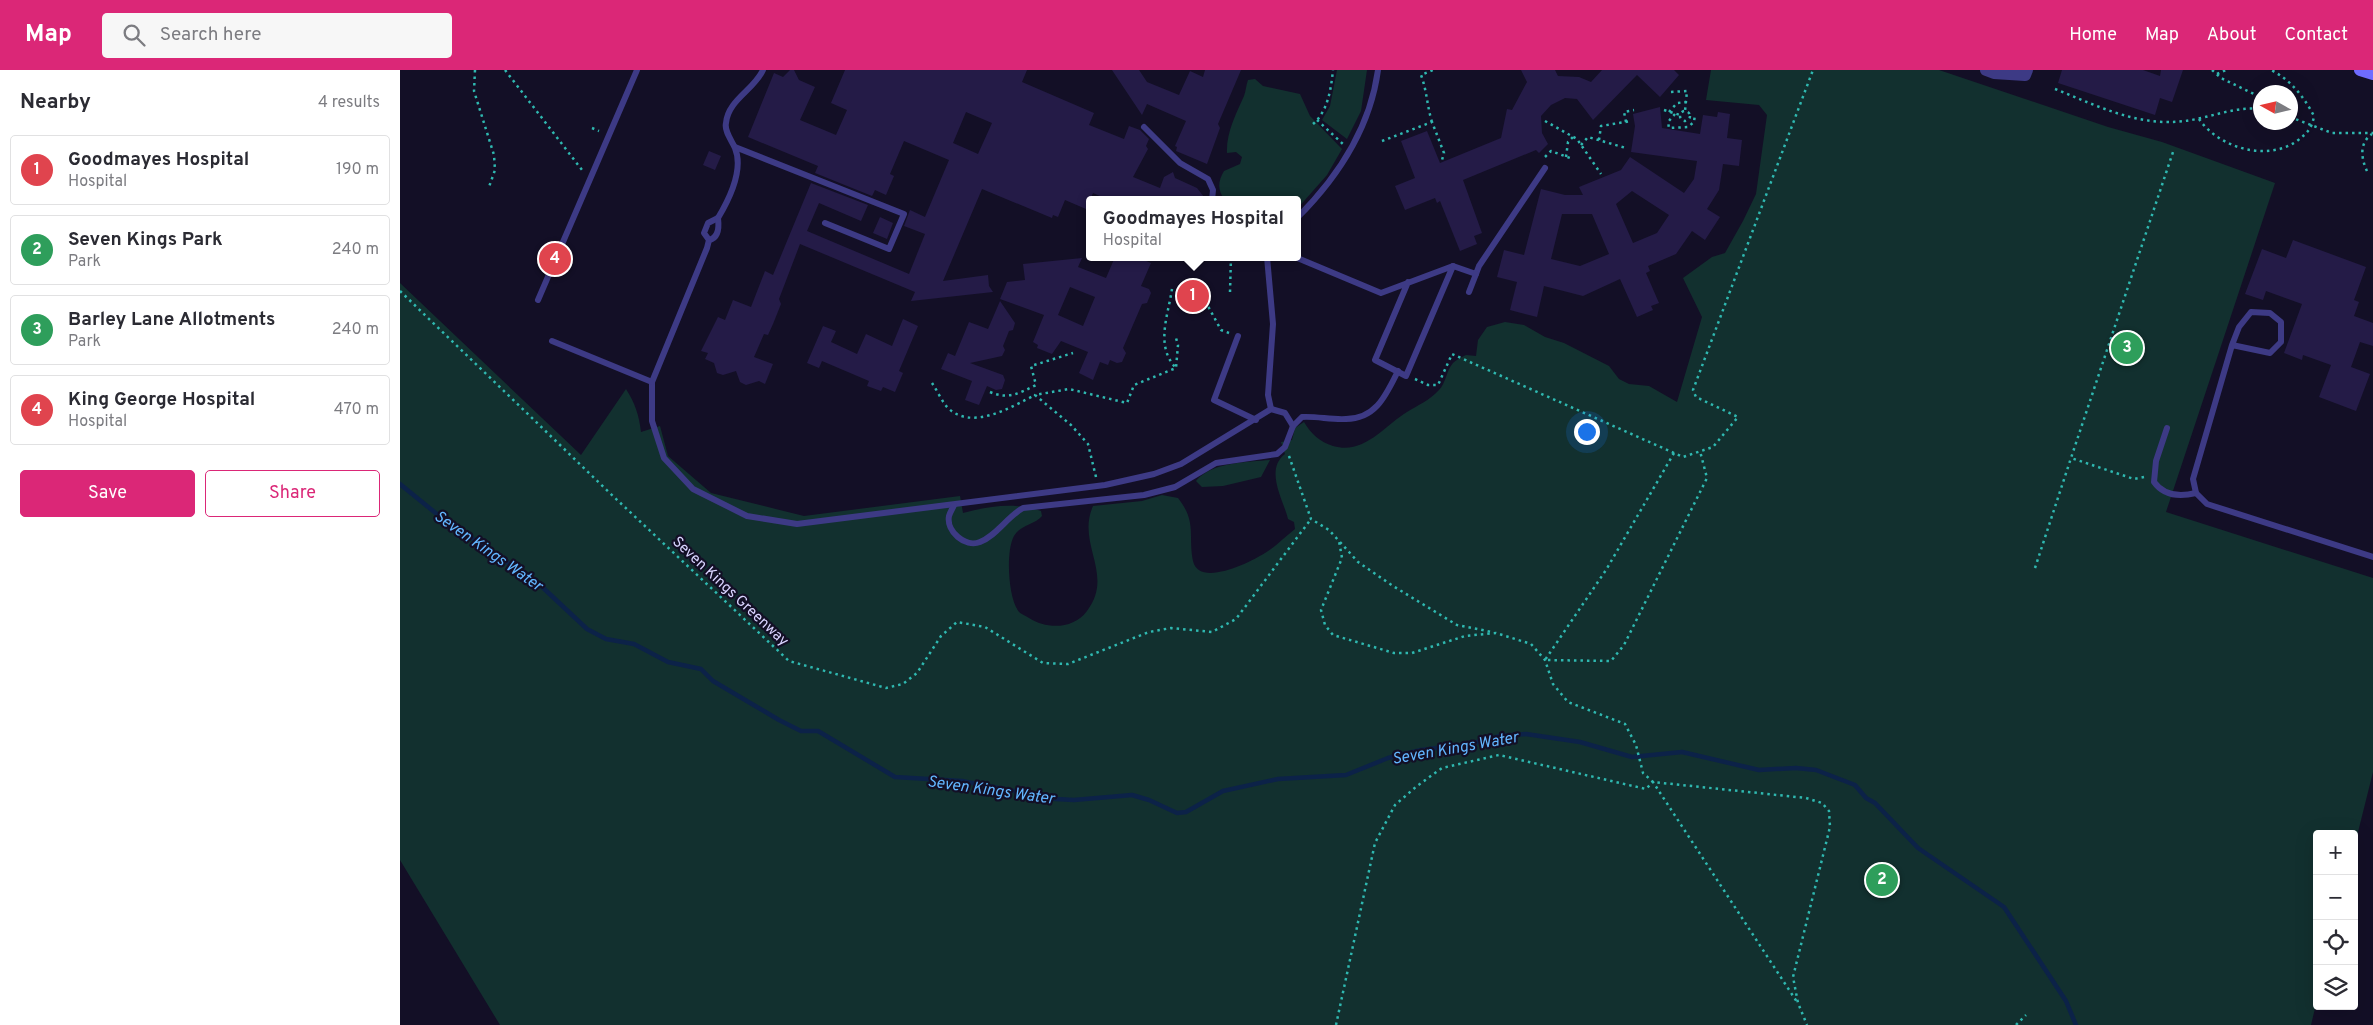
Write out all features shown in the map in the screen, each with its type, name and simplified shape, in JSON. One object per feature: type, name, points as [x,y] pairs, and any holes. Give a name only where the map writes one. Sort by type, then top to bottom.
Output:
[{"type":"main road","points":[[2360,70],[2373,74]]},
{"type":"street","points":[[1986,70],[1994,73],[2025,75],[2027,70]]},
{"type":"lane","points":[[708,240],[704,233],[708,224],[718,218],[729,197],[739,166],[735,147],[726,128],[726,120],[736,100],[752,87],[763,70]]},
{"type":"lane","points":[[1301,214],[1320,195],[1351,151],[1368,113],[1378,70]]},
{"type":"lane","points":[[538,300],[592,176],[634,71]]},
{"type":"lane","points":[[1144,127],[1180,163],[1208,179],[1213,190],[1212,196]]},
{"type":"lane","points":[[735,147],[904,214],[889,249],[824,223]]},
{"type":"lane","points":[[1469,292],[1479,266],[1545,168]]},
{"type":"lane","points":[[718,218],[719,227],[715,236],[708,240],[652,382],[652,421],[664,458],[693,489],[747,516],[797,524],[1098,486],[1154,474],[1181,464],[1256,420],[1262,413],[1271,409],[1285,413],[1293,426]]},
{"type":"lane","points":[[1301,260],[1380,293],[1453,266],[1476,274]]},
{"type":"lane","points":[[1267,261],[1273,324],[1268,395],[1271,409]]},
{"type":"lane","points":[[1408,282],[1375,360],[1406,375],[1453,266]]},
{"type":"lane","points":[[2232,345],[2270,353],[2281,342],[2282,322],[2270,313],[2252,312],[2239,327],[2232,345],[2193,480],[2196,494],[2207,504],[2373,557]]},
{"type":"lane","points":[[1238,336],[1214,400],[1256,420]]},
{"type":"lane","points":[[552,340],[652,382]]},
{"type":"lane","points":[[954,505],[949,517],[950,524],[959,538],[967,543],[979,543],[1023,508],[1144,496],[1175,487],[1216,463],[1277,454],[1285,446],[1293,426],[1302,417],[1346,419],[1366,416],[1384,398],[1398,371]]},
{"type":"lane","points":[[2167,428],[2153,476],[2154,482],[2158,488],[2180,496],[2196,494]]},
{"type":"path","points":[[475,70],[474,91],[494,155],[495,170],[489,187]]},
{"type":"path","points":[[506,70],[584,172],[592,176]]},
{"type":"path","points":[[1313,124],[1318,120],[1327,104],[1334,70]]},
{"type":"path","points":[[1434,70],[1421,76],[1426,89],[1426,104],[1444,154],[1442,160]]},
{"type":"path","points":[[1406,375],[1428,385],[1438,385],[1452,354],[1683,457],[1713,447],[1738,416],[1696,397],[1693,390],[1813,70]]},
{"type":"path","points":[[2212,70],[2253,93]]},
{"type":"path","points":[[2217,74],[2226,70]]},
{"type":"path","points":[[2199,119],[2206,129],[2231,144],[2267,152],[2292,144],[2313,126],[2314,116],[2296,88],[2281,75],[2271,70]]},
{"type":"path","points":[[2055,89],[2128,118],[2148,122],[2199,119],[2240,110],[2253,109]]},
{"type":"path","points":[[1664,110],[1680,115],[1685,111],[1687,91],[1671,92]]},
{"type":"path","points":[[1669,112],[1677,103],[1686,102]]},
{"type":"path","points":[[1626,122],[1624,112],[1634,110]]},
{"type":"path","points":[[1680,115],[1681,120],[1687,120],[1690,115],[1685,111]]},
{"type":"path","points":[[1675,114],[1668,122],[1669,128],[1688,126],[1694,122],[1696,114]]},
{"type":"path","points":[[1318,120],[1345,145]]},
{"type":"path","points":[[2298,120],[2332,133],[2373,133]]},
{"type":"path","points":[[1599,140],[1601,126],[1631,121]]},
{"type":"path","points":[[1382,141],[1432,122]]},
{"type":"path","points":[[1545,122],[1573,137],[1581,145],[1601,174]]},
{"type":"path","points":[[592,128],[601,132]]},
{"type":"path","points":[[2367,171],[2362,156],[2363,147],[2365,138],[2373,133]]},
{"type":"path","points":[[1581,145],[1588,136],[1626,148]]},
{"type":"path","points":[[1566,157],[1568,142],[1573,137]]},
{"type":"path","points":[[1542,160],[1551,151],[1570,158]]},
{"type":"path","points":[[2035,568],[2173,152]]},
{"type":"path","points":[[1230,292],[1231,261]]},
{"type":"path","points":[[1196,284],[1221,330],[1238,336]]},
{"type":"path","points":[[1172,289],[1163,343],[1170,362],[1176,368]]},
{"type":"path","name":"Seven Kings Greenway","points":[[400,292],[789,660],[886,688],[903,684],[917,674],[941,636],[957,622],[985,627],[1043,663],[1051,664],[1068,664],[1149,632],[1171,628],[1212,632],[1236,619],[1311,519]]},
{"type":"path","points":[[1176,338],[1178,345],[1176,368]]},
{"type":"path","points":[[990,392],[1001,396],[1014,396],[1036,385],[1031,366],[1073,353]]},
{"type":"path","points":[[932,382],[947,407],[970,418],[985,417],[1035,395],[1068,389],[1127,403],[1134,385],[1176,368]]},
{"type":"path","points":[[1035,395],[1071,425],[1088,444],[1098,486]]},
{"type":"path","points":[[1285,446],[1311,519],[1329,530],[1358,562],[1457,625],[1496,633],[1531,644],[1545,660],[1553,684],[1568,702],[1625,724],[1636,745],[1639,764],[1643,773],[1653,782],[1798,1003],[1807,1025]]},
{"type":"path","points":[[1545,660],[1611,661],[1624,645],[1707,478],[1700,451]]},
{"type":"path","points":[[1545,660],[1606,570],[1674,453]]},
{"type":"path","points":[[2071,458],[2134,479],[2153,476]]},
{"type":"path","points":[[1339,541],[1342,558],[1322,610],[1325,625],[1333,635],[1394,653],[1412,653],[1464,636],[1496,633]]},
{"type":"path","points":[[1336,1025],[1376,843],[1395,805],[1417,786],[1442,768],[1499,755],[1646,789],[1653,782]]},
{"type":"path","points":[[1653,782],[1806,798],[1822,803],[1829,811],[1830,827],[1793,977],[1798,1003]]},
{"type":"path","points":[[2016,1025],[2026,1014]]},
{"type":"green space","points":[[1337,70],[1367,70],[1361,111],[1347,139],[1322,120],[1330,106]]},
{"type":"green space","points":[[1711,70],[1939,70],[2108,127],[2162,142],[2275,183],[2166,512],[2373,578],[2373,772],[2358,832],[2358,830],[2313,830],[2313,1010],[2315,1010],[2311,1025],[500,1025],[400,860],[400,283],[581,455],[626,389],[636,409],[641,432],[660,426],[668,456],[711,493],[804,516],[960,496],[963,513],[982,508],[1002,506],[1031,508],[1041,511],[1042,516],[1039,519],[1019,530],[1013,538],[1009,554],[1010,587],[1015,605],[1020,613],[1036,622],[1059,626],[1074,622],[1081,617],[1095,597],[1097,572],[1089,533],[1089,520],[1093,506],[1142,501],[1162,495],[1178,498],[1188,514],[1193,561],[1197,569],[1215,573],[1238,567],[1269,551],[1295,529],[1294,522],[1288,519],[1277,486],[1276,468],[1285,454],[1281,442],[1292,440],[1295,428],[1304,422],[1316,437],[1333,446],[1344,448],[1364,443],[1435,394],[1441,387],[1454,362],[1466,355],[1476,356],[1478,340],[1487,327],[1505,322],[1524,325],[1545,337],[1564,343],[1609,366],[1619,379],[1629,384],[1649,386],[1677,402],[1702,317],[1683,278],[1712,257],[1725,253],[1743,221],[1756,194],[1767,115],[1759,105],[1706,100]]},
{"type":"green space","points":[[1255,79],[1263,86],[1300,94],[1310,116],[1342,149],[1327,175],[1301,204],[1301,196],[1223,196],[1221,193],[1220,182],[1224,171],[1240,164],[1242,157],[1236,152],[1227,153],[1227,146],[1232,124],[1245,94],[1248,80]]},
{"type":"green space","points":[[1270,460],[1261,477],[1223,486],[1202,487],[1196,481],[1211,470],[1230,464]]},
{"type":"building","points":[[790,70],[794,70],[799,80],[815,87],[800,120],[836,135],[847,110],[831,103],[845,70],[1027,70],[1022,82],[1094,113],[1089,125],[1124,139],[1129,126],[1140,130],[1149,139],[1146,146],[1148,149],[1133,177],[1160,188],[1164,177],[1173,172],[1175,178],[1197,188],[1203,196],[1100,196],[1093,193],[1092,196],[1086,196],[1086,209],[1065,200],[1058,217],[1053,215],[1052,218],[982,189],[943,281],[988,275],[989,286],[993,292],[911,301],[915,292],[800,244],[779,299],[781,304],[773,324],[768,335],[764,334],[754,357],[773,364],[765,384],[759,381],[746,385],[740,382],[736,371],[723,375],[717,373],[714,363],[705,359],[708,353],[701,351],[718,317],[725,320],[733,300],[751,307],[765,271],[773,275],[811,183],[868,205],[861,221],[819,203],[807,231],[909,274],[925,234],[904,226],[910,210],[925,217],[949,160],[904,141],[890,174],[894,176],[886,195],[875,190],[872,196],[815,173],[818,166],[748,137],[774,73],[783,77]],"holes":[[[966,112],[992,123],[978,154],[953,143]]]},
{"type":"building","points":[[1112,70],[1139,70],[1147,82],[1179,95],[1190,71],[1203,77],[1205,70],[1241,70],[1218,124],[1220,128],[1207,164],[1176,151],[1177,147],[1175,146],[1186,121],[1147,104],[1142,115]]},
{"type":"building","points":[[1521,70],[1555,70],[1558,76],[1579,77],[1591,82],[1602,70],[1674,70],[1679,75],[1660,97],[1637,75],[1593,120],[1577,99],[1565,98],[1551,105],[1541,116],[1542,133],[1548,144],[1539,153],[1536,150],[1463,180],[1482,233],[1474,236],[1477,244],[1460,251],[1440,201],[1437,203],[1435,198],[1405,210],[1395,186],[1415,178],[1401,141],[1427,131],[1440,163],[1501,138],[1507,109],[1512,110],[1527,82]]},
{"type":"building","points":[[2062,70],[2143,70],[2160,76],[2161,70],[2183,70],[2172,102],[2160,98],[2155,115],[2058,83]]},
{"type":"building","points":[[1660,107],[1662,128],[1700,134],[1703,115],[1717,117],[1718,112],[1730,114],[1727,138],[1742,140],[1739,166],[1723,164],[1719,190],[1707,209],[1720,217],[1705,240],[1692,231],[1676,254],[1648,266],[1650,271],[1646,273],[1659,303],[1651,306],[1653,310],[1637,317],[1620,279],[1583,296],[1544,286],[1537,317],[1510,310],[1517,282],[1497,277],[1504,250],[1524,255],[1541,189],[1565,195],[1583,195],[1579,187],[1621,170],[1630,157],[1684,193],[1694,179],[1697,161],[1631,152],[1635,126],[1633,114]],"holes":[[[1632,191],[1669,215],[1657,233],[1633,243],[1616,204]],[[1562,214],[1592,214],[1609,254],[1580,266],[1551,259]]]},
{"type":"building","points":[[709,151],[721,156],[715,170],[703,165]]},
{"type":"building","points":[[880,217],[893,223],[887,239],[873,233]]},
{"type":"building","points":[[2293,240],[2366,267],[2354,300],[2359,302],[2354,316],[2373,323],[2373,346],[2360,342],[2351,367],[2370,374],[2356,411],[2319,397],[2331,365],[2303,355],[2302,360],[2284,353],[2302,304],[2266,291],[2263,300],[2245,294],[2262,249],[2286,258]]},
{"type":"building","points":[[1082,258],[1078,267],[1106,278],[1113,261],[1146,261],[1151,263],[1141,286],[1149,289],[1151,293],[1147,303],[1142,304],[1123,348],[1126,353],[1122,362],[1117,363],[1110,360],[1108,365],[1100,362],[1093,380],[1079,373],[1088,352],[1061,341],[1052,354],[1037,348],[1038,345],[1033,342],[1044,315],[1000,299],[1007,282],[1025,280],[1023,264]],"holes":[[[1070,287],[1095,297],[1083,326],[1058,315]]]},
{"type":"building","points":[[1000,301],[1015,323],[1013,330],[1009,331],[1003,346],[1005,350],[1002,356],[970,363],[1003,375],[1005,380],[1002,389],[996,390],[987,386],[979,405],[965,400],[972,381],[941,369],[948,353],[955,356],[969,322],[988,329]]},
{"type":"building","points":[[903,319],[918,326],[899,371],[903,373],[895,392],[883,387],[881,391],[867,386],[869,381],[822,361],[819,368],[807,363],[823,326],[836,331],[831,342],[857,354],[866,334],[892,346]]},
{"type":"waterway","name":"Seven Kings Water","points":[[400,484],[438,515],[539,584],[587,629],[606,639],[634,644],[668,662],[701,669],[713,681],[779,720],[801,731],[818,731],[895,777],[962,781],[1056,799],[1074,800],[1132,795],[1149,800],[1177,813],[1186,812],[1223,791],[1278,779],[1346,775],[1388,758],[1421,750],[1470,744],[1500,736],[1526,734],[1580,742],[1632,757],[1682,752],[1759,770],[1796,768],[1816,770],[1855,785],[1918,848],[2004,907],[2066,1001],[2076,1025]]},
{"type":"place","name":"King George Hospital","points":[[555,259]]},
{"type":"place","name":"Goodmayes Hospital","points":[[1193,296]]},
{"type":"place","name":"Barley Lane Allotments","points":[[2127,348]]},
{"type":"place","name":"Seven Kings Park","points":[[1882,880]]}]
